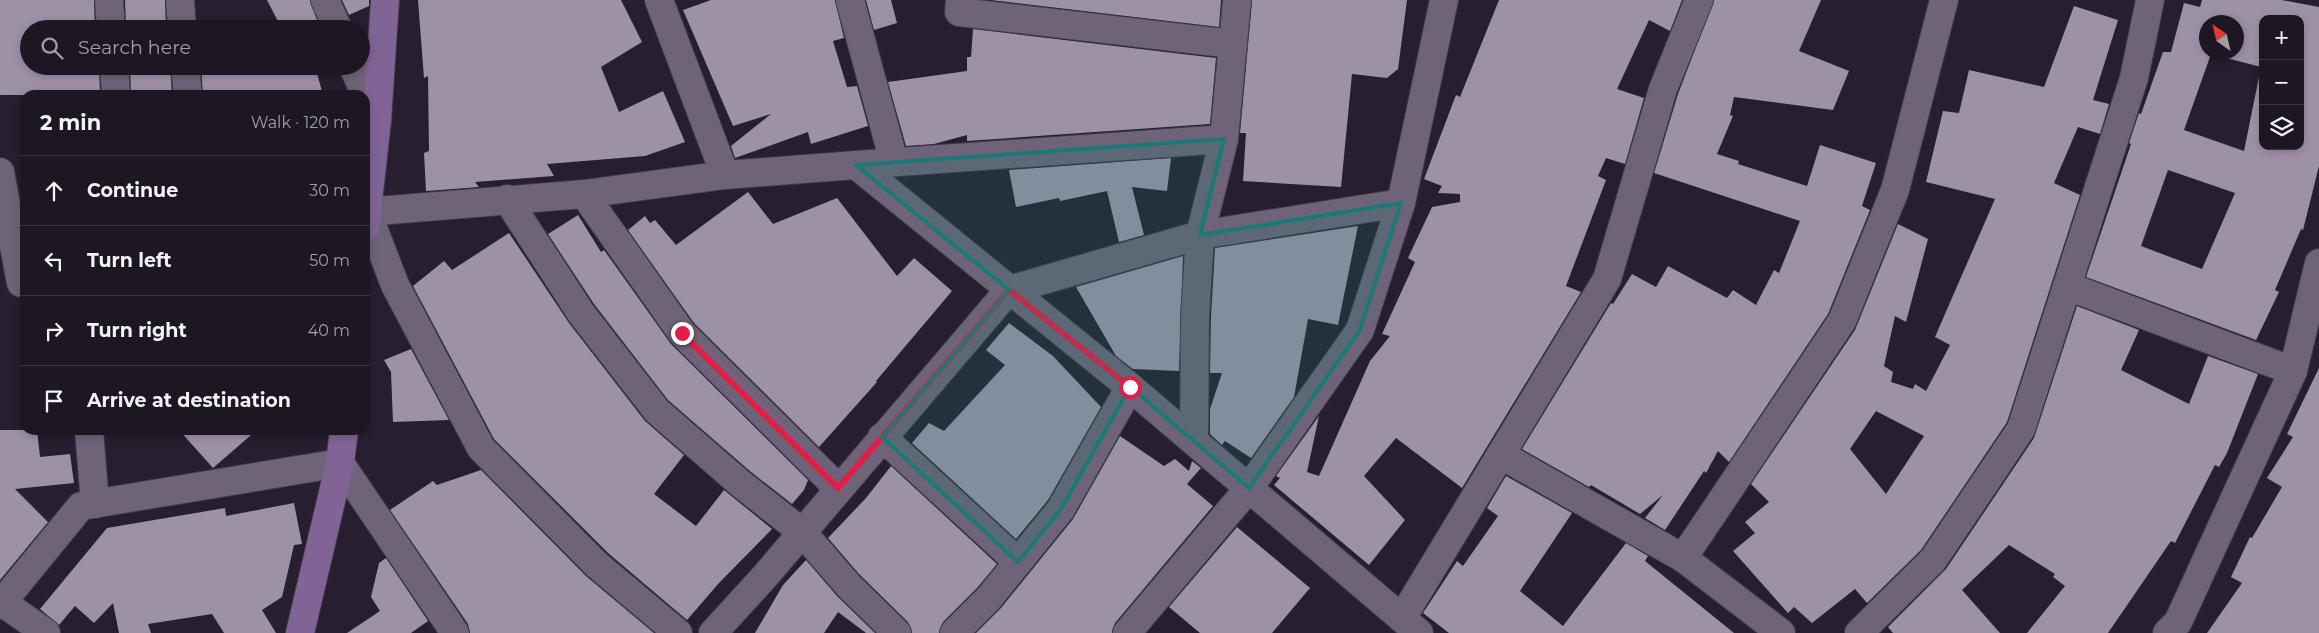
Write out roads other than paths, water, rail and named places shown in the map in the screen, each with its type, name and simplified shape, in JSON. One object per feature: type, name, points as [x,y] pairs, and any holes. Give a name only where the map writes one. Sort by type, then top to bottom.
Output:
[{"type":"main road","points":[[370,182],[377,121],[385,0]]},
{"type":"main road","points":[[300,633],[340,463],[343,435]]},
{"type":"street","points":[[109,0],[110,20]]},
{"type":"street","points":[[180,0],[181,20]]},
{"type":"street","points":[[325,0],[334,20]]},
{"type":"street","points":[[659,0],[726,175]]},
{"type":"street","points":[[850,0],[894,162]]},
{"type":"street","points":[[960,0],[959,12],[1233,44]]},
{"type":"street","points":[[1194,441],[1195,316],[1200,235],[1224,139],[1237,0]]},
{"type":"street","points":[[1128,633],[1249,488],[1360,330],[1401,203],[1444,0]]},
{"type":"street","points":[[856,165],[1130,387],[1411,626],[1501,454],[1607,279],[1663,89],[1699,0]]},
{"type":"street","points":[[1682,558],[1842,321],[1896,190],[1944,0]]},
{"type":"street","points":[[1858,633],[1933,560],[2021,429],[2134,78],[2150,0]]},
{"type":"street","points":[[115,75],[116,90]]},
{"type":"street","points":[[186,75],[187,90]]},
{"type":"street","points":[[358,75],[364,90]]},
{"type":"street","points":[[370,104],[377,121]]},
{"type":"street","points":[[370,216],[507,199],[584,194],[726,175],[1224,139]]},
{"type":"street","points":[[0,172],[15,283]]},
{"type":"street","points":[[584,194],[682,333],[838,488]]},
{"type":"street","points":[[507,199],[581,313],[657,411],[741,484],[802,532],[848,585],[897,633]]},
{"type":"street","points":[[713,633],[1009,290],[1200,235],[1401,203]]},
{"type":"street","points":[[370,226],[395,285],[481,448],[597,565],[678,633]]},
{"type":"street","points":[[2167,633],[2178,622],[2293,371],[2310,338],[2319,263]]},
{"type":"street","points":[[2067,286],[2293,371]]},
{"type":"street","points":[[954,633],[989,598],[1062,509],[1130,387]]},
{"type":"street","points":[[89,435],[95,504]]},
{"type":"street","points":[[882,437],[1018,562]]},
{"type":"street","points":[[1501,454],[1682,558],[1781,633]]},
{"type":"street","points":[[46,633],[1,603],[81,506],[340,463],[455,633]]}]
